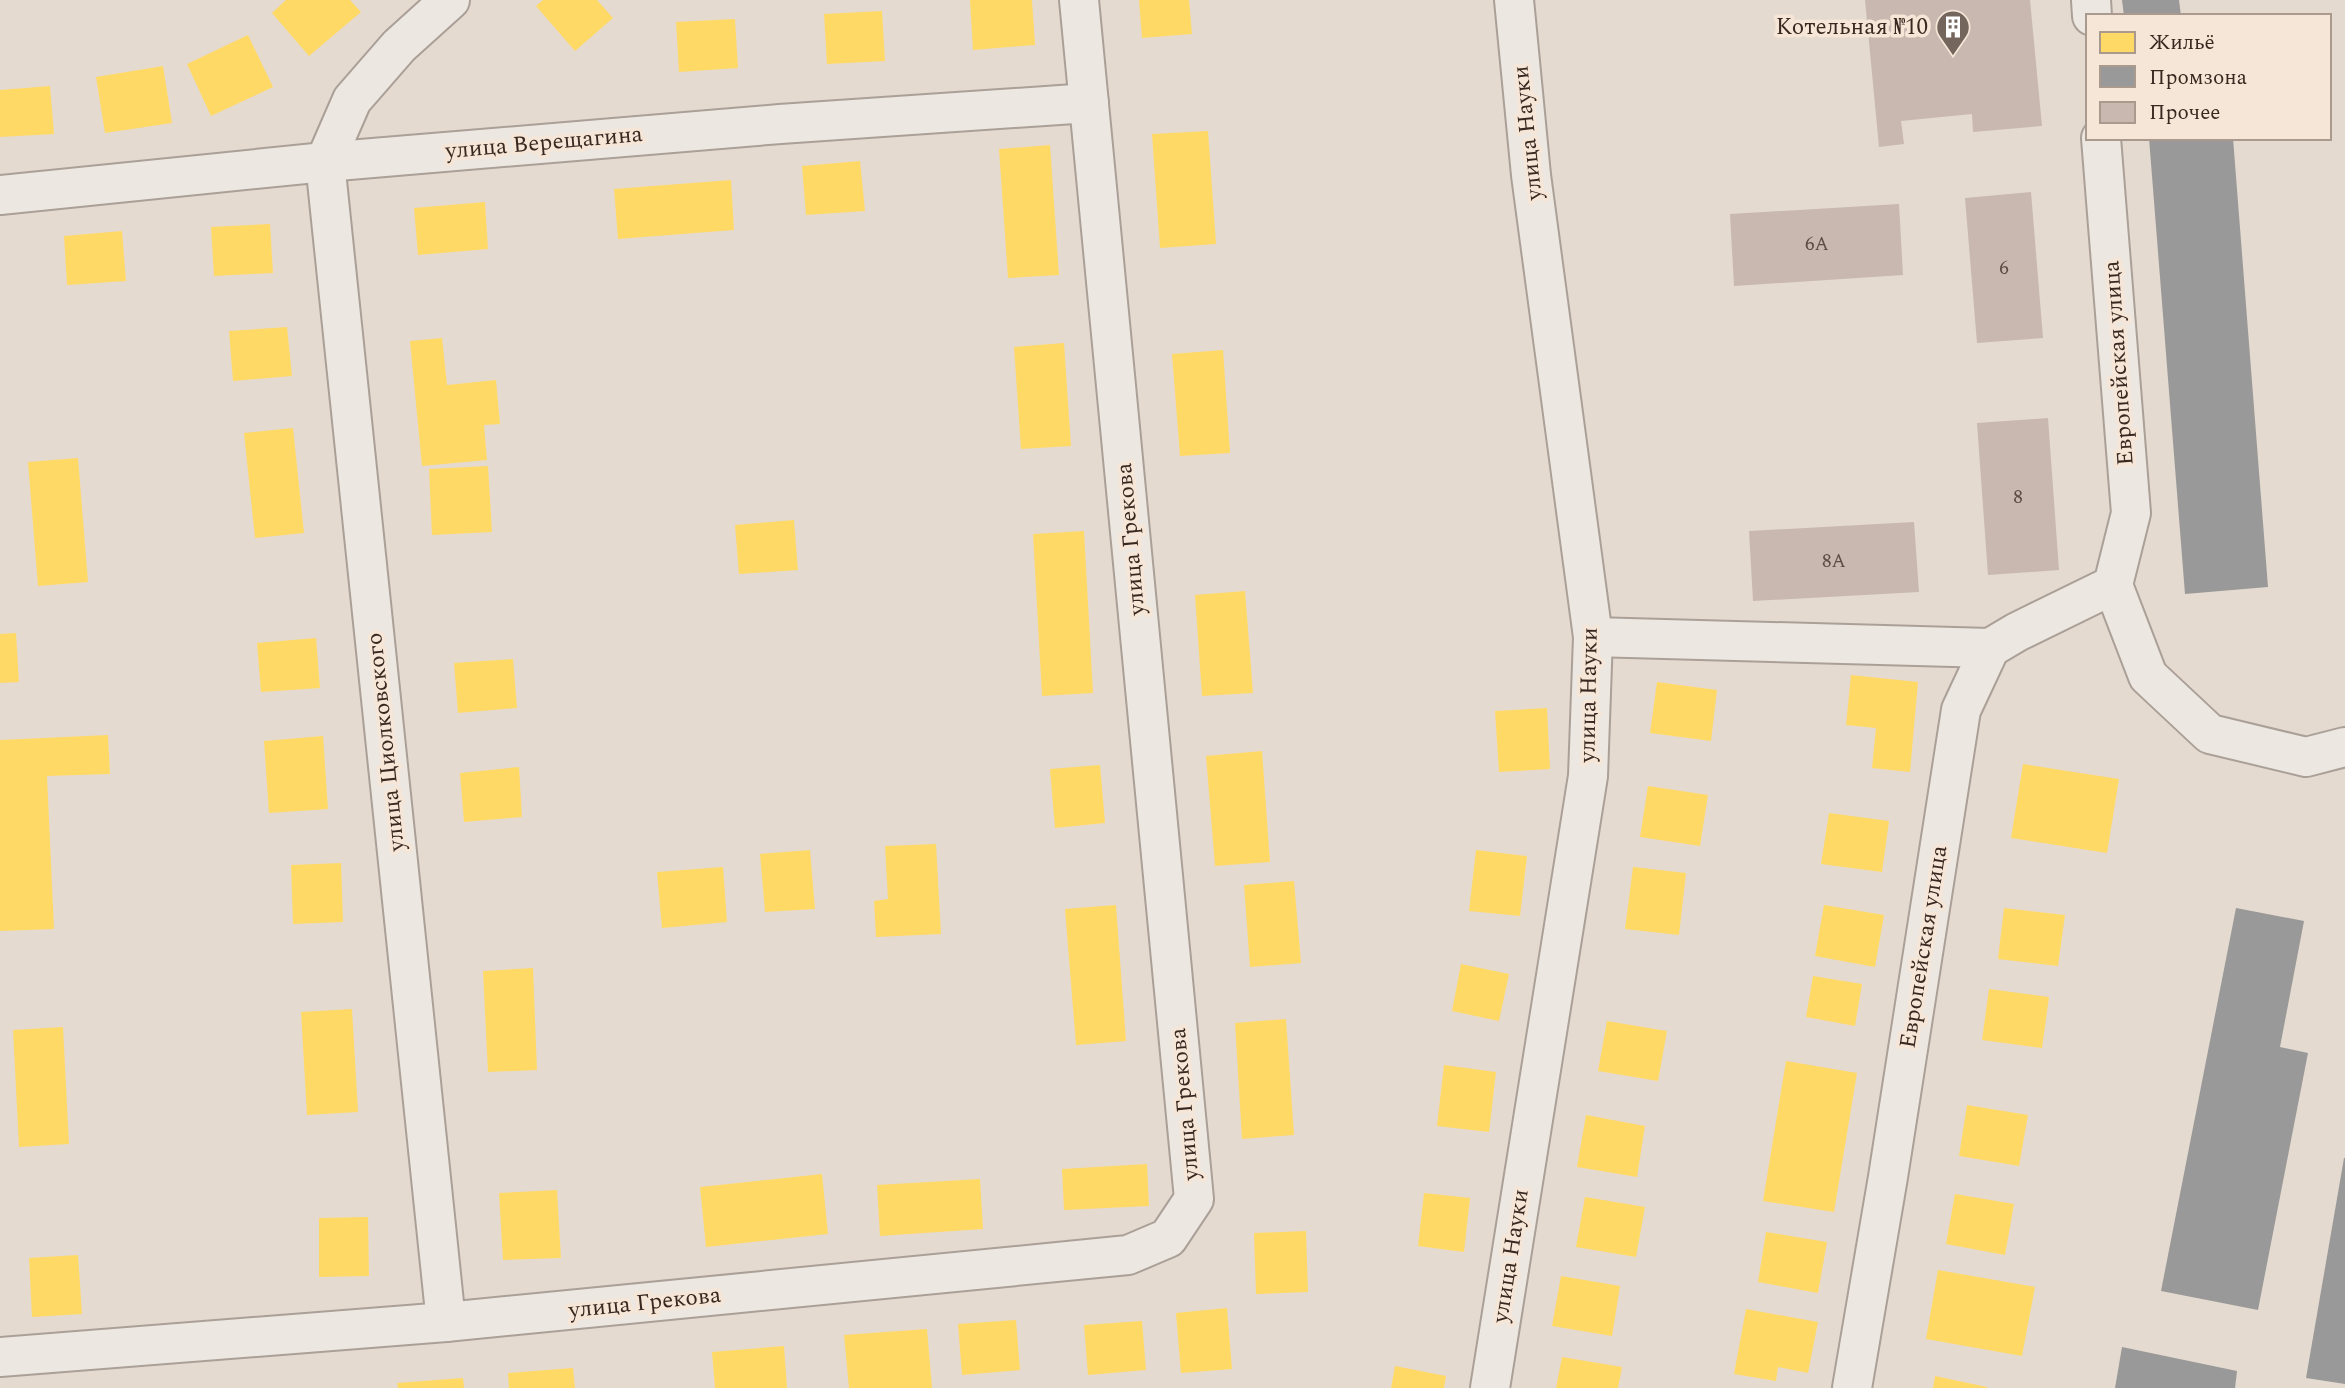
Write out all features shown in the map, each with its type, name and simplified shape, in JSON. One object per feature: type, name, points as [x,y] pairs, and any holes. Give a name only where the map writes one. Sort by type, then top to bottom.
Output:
[{"type":"street","points":[[325,162],[352,100],[399,46],[450,0]]},
{"type":"street","name":"улица Грекова","points":[[0,1357],[446,1322],[1128,1255],[1168,1238],[1194,1199],[1079,0]]},
{"type":"street","name":"улица Науки","points":[[1490,1388],[1588,776],[1593,637],[1531,175],[1514,0]]},
{"type":"street","name":"улица Верещагина","points":[[0,195],[325,162],[780,124],[1089,103]]},
{"type":"street","name":"Европейская улица","points":[[2101,140],[2131,513],[2113,585]]},
{"type":"street","name":"улица Циолковского","points":[[325,162],[446,1322]]},
{"type":"street","points":[[1593,637],[1990,648],[2113,585],[2148,676],[2210,734],[2306,757],[2345,747]]},
{"type":"street","name":"Европейская улица","points":[[1852,1388],[1961,710],[1990,648]]},
{"type":"building: Жильё","points":[[286,0],[350,0],[361,12],[309,56],[272,13]]},
{"type":"building: Жильё","points":[[543,0],[597,0],[613,18],[575,51],[536,6]]},
{"type":"building: Жильё","points":[[970,0],[1032,0],[1035,45],[973,50]]},
{"type":"building: Жильё","points":[[1139,0],[1189,0],[1192,34],[1142,38]]},
{"type":"building: Жильё","points":[[882,11],[885,61],[827,64],[824,14]]},
{"type":"building: Жильё","points":[[735,19],[738,68],[679,72],[676,22]]},
{"type":"building: Жильё","points":[[248,35],[273,87],[211,116],[187,64]]},
{"type":"building: Жильё","points":[[163,66],[172,123],[105,133],[96,77]]},
{"type":"building: Жильё","points":[[50,86],[54,134],[0,137],[0,90]]},
{"type":"building: Жильё","points":[[1208,131],[1216,244],[1160,248],[1152,134]]},
{"type":"building: Жильё","points":[[1050,145],[1059,275],[1008,278],[999,149]]},
{"type":"building: Жильё","points":[[860,161],[865,211],[806,215],[802,166]]},
{"type":"building: Жильё","points":[[731,180],[734,230],[618,239],[614,189]]},
{"type":"building: Жильё","points":[[485,202],[488,249],[418,255],[414,208]]},
{"type":"building: Жильё","points":[[270,224],[273,273],[214,276],[211,227]]},
{"type":"building: Жильё","points":[[122,231],[126,281],[67,285],[64,236]]},
{"type":"building: Жильё","points":[[287,327],[292,376],[233,381],[229,331]]},
{"type":"building: Жильё","points":[[442,338],[447,385],[496,380],[500,424],[484,425],[487,460],[422,466],[410,341]]},
{"type":"building: Жильё","points":[[1064,343],[1071,446],[1021,449],[1014,347]]},
{"type":"building: Жильё","points":[[1223,350],[1230,453],[1180,456],[1172,354]]},
{"type":"building: Жильё","points":[[293,428],[304,533],[255,538],[244,433]]},
{"type":"building: Жильё","points":[[78,458],[88,582],[38,586],[28,462]]},
{"type":"building: Жильё","points":[[488,466],[492,532],[432,535],[429,469]]},
{"type":"building: Жильё","points":[[794,520],[798,570],[739,574],[735,525]]},
{"type":"building: Жильё","points":[[1084,531],[1093,693],[1042,696],[1033,534]]},
{"type":"building: Жильё","points":[[1245,591],[1253,693],[1202,696],[1195,595]]},
{"type":"building: Жильё","points":[[16,633],[19,682],[0,683],[0,634]]},
{"type":"building: Жильё","points":[[316,638],[320,688],[261,692],[257,643]]},
{"type":"building: Жильё","points":[[513,659],[517,708],[458,713],[454,663]]},
{"type":"building: Жильё","points":[[1851,675],[1918,682],[1910,772],[1872,768],[1876,728],[1846,725]]},
{"type":"building: Жильё","points":[[1657,682],[1717,690],[1711,741],[1650,733]]},
{"type":"building: Жильё","points":[[1547,708],[1550,769],[1499,772],[1495,711]]},
{"type":"building: Жильё","points":[[108,735],[110,774],[47,776],[54,929],[0,931],[0,740]]},
{"type":"building: Жильё","points":[[323,736],[328,809],[269,813],[264,741]]},
{"type":"building: Жильё","points":[[1262,751],[1270,862],[1215,866],[1206,756]]},
{"type":"building: Жильё","points":[[2023,764],[2119,779],[2107,853],[2011,838]]},
{"type":"building: Жильё","points":[[1100,765],[1105,823],[1055,828],[1050,769]]},
{"type":"building: Жильё","points":[[519,767],[522,817],[464,822],[460,773]]},
{"type":"building: Жильё","points":[[1648,786],[1708,795],[1700,846],[1640,837]]},
{"type":"building: Жильё","points":[[1829,813],[1889,821],[1882,872],[1821,864]]},
{"type":"building: Жильё","points":[[936,844],[941,934],[876,937],[874,901],[888,899],[885,846]]},
{"type":"building: Жильё","points":[[810,850],[815,909],[765,912],[760,854]]},
{"type":"building: Жильё","points":[[1476,850],[1527,856],[1520,916],[1469,911]]},
{"type":"building: Жильё","points":[[341,863],[343,922],[293,924],[291,865]]},
{"type":"building: Жильё","points":[[723,867],[727,922],[662,928],[657,872]]},
{"type":"building: Жильё","points":[[1633,867],[1686,873],[1679,935],[1625,929]]},
{"type":"building: Жильё","points":[[1294,881],[1301,963],[1250,967],[1244,885]]},
{"type":"building: Жильё","points":[[1116,905],[1126,1041],[1076,1045],[1065,909]]},
{"type":"building: Жильё","points":[[1824,905],[1884,915],[1875,967],[1815,956]]},
{"type":"building: Жильё","points":[[2004,908],[2065,915],[2058,966],[1998,959]]},
{"type":"building: Жильё","points":[[1461,964],[1509,974],[1499,1021],[1452,1011]]},
{"type":"building: Жильё","points":[[533,968],[537,1070],[488,1072],[483,971]]},
{"type":"building: Жильё","points":[[1813,976],[1862,984],[1855,1026],[1806,1017]]},
{"type":"building: Жильё","points":[[1989,989],[2049,997],[2042,1048],[1982,1040]]},
{"type":"building: Жильё","points":[[352,1009],[358,1112],[307,1115],[301,1012]]},
{"type":"building: Жильё","points":[[1286,1019],[1294,1135],[1242,1139],[1235,1023]]},
{"type":"building: Жильё","points":[[1607,1021],[1667,1031],[1658,1081],[1598,1071]]},
{"type":"building: Жильё","points":[[63,1027],[69,1144],[19,1147],[13,1030]]},
{"type":"building: Жильё","points":[[1786,1061],[1857,1073],[1834,1212],[1763,1201]]},
{"type":"building: Жильё","points":[[1444,1065],[1496,1072],[1489,1132],[1437,1126]]},
{"type":"building: Жильё","points":[[1967,1105],[2028,1115],[2019,1166],[1959,1156]]},
{"type":"building: Жильё","points":[[1586,1115],[1645,1126],[1637,1177],[1577,1167]]},
{"type":"building: Жильё","points":[[1147,1164],[1149,1206],[1064,1210],[1062,1169]]},
{"type":"building: Жильё","points":[[822,1174],[828,1234],[706,1247],[700,1187]]},
{"type":"building: Жильё","points":[[980,1179],[983,1229],[880,1236],[877,1185]]},
{"type":"building: Жильё","points":[[557,1190],[561,1258],[503,1260],[499,1193]]},
{"type":"building: Жильё","points":[[1424,1193],[1470,1198],[1464,1252],[1418,1246]]},
{"type":"building: Жильё","points":[[1955,1194],[2014,1204],[2005,1255],[1946,1244]]},
{"type":"building: Жильё","points":[[1585,1197],[1645,1207],[1636,1257],[1576,1247]]},
{"type":"building: Жильё","points":[[368,1217],[369,1276],[319,1277],[319,1218]]},
{"type":"building: Жильё","points":[[1306,1231],[1308,1292],[1256,1294],[1254,1233]]},
{"type":"building: Жильё","points":[[1766,1232],[1827,1242],[1818,1293],[1758,1282]]},
{"type":"building: Жильё","points":[[78,1255],[82,1314],[32,1317],[29,1258]]},
{"type":"building: Жильё","points":[[1938,1270],[2035,1287],[2022,1356],[1926,1339]]},
{"type":"building: Жильё","points":[[1561,1276],[1620,1286],[1612,1336],[1552,1326]]},
{"type":"building: Жильё","points":[[1227,1308],[1232,1369],[1181,1373],[1176,1313]]},
{"type":"building: Жильё","points":[[1746,1309],[1818,1322],[1808,1373],[1778,1367],[1776,1381],[1734,1374]]},
{"type":"building: Жильё","points":[[1016,1320],[1020,1370],[962,1375],[958,1324]]},
{"type":"building: Жильё","points":[[1142,1321],[1146,1370],[1088,1375],[1084,1325]]},
{"type":"building: Жильё","points":[[927,1329],[932,1388],[849,1388],[844,1335]]},
{"type":"building: Жильё","points":[[784,1346],[787,1388],[715,1388],[712,1352]]},
{"type":"building: Жильё","points":[[1562,1357],[1622,1367],[1618,1388],[1556,1388]]},
{"type":"building: Жильё","points":[[1395,1366],[1446,1376],[1444,1388],[1391,1388]]},
{"type":"building: Жильё","points":[[573,1368],[575,1388],[509,1388],[508,1373]]},
{"type":"building: Жильё","points":[[1935,1376],[1987,1387],[1987,1388],[1933,1388]]},
{"type":"building: Жильё","points":[[463,1378],[464,1388],[398,1388],[397,1383]]},
{"type":"building: Промзона","points":[[2122,0],[2179,0],[2181,14],[2124,14]]},
{"type":"building: Промзона","points":[[2149,140],[2233,140],[2268,587],[2185,594]]},
{"type":"building: Промзона","points":[[2236,908],[2304,921],[2280,1047],[2308,1053],[2258,1310],[2161,1291]]},
{"type":"building: Промзона","points":[[2345,1158],[2345,1384],[2306,1378]]},
{"type":"building: Промзона","points":[[2122,1347],[2237,1371],[2235,1388],[2115,1388]]},
{"type":"building: Прочее","name":"Котельная №10","points":[[1865,0],[2030,0],[2042,126],[1973,132],[1972,114],[1901,121],[1904,144],[1879,147]]},
{"type":"building: Прочее","points":[[2031,192],[2043,338],[1977,343],[1965,198]]},
{"type":"building: Прочее","points":[[1899,204],[1903,275],[1734,286],[1730,214]]},
{"type":"building: Прочее","points":[[2048,418],[2059,570],[1988,575],[1977,423]]},
{"type":"building: Прочее","points":[[1914,522],[1919,592],[1753,601],[1749,531]]},
{"type":"place","name":"Котельная №10","points":[[1953,57]]}]
